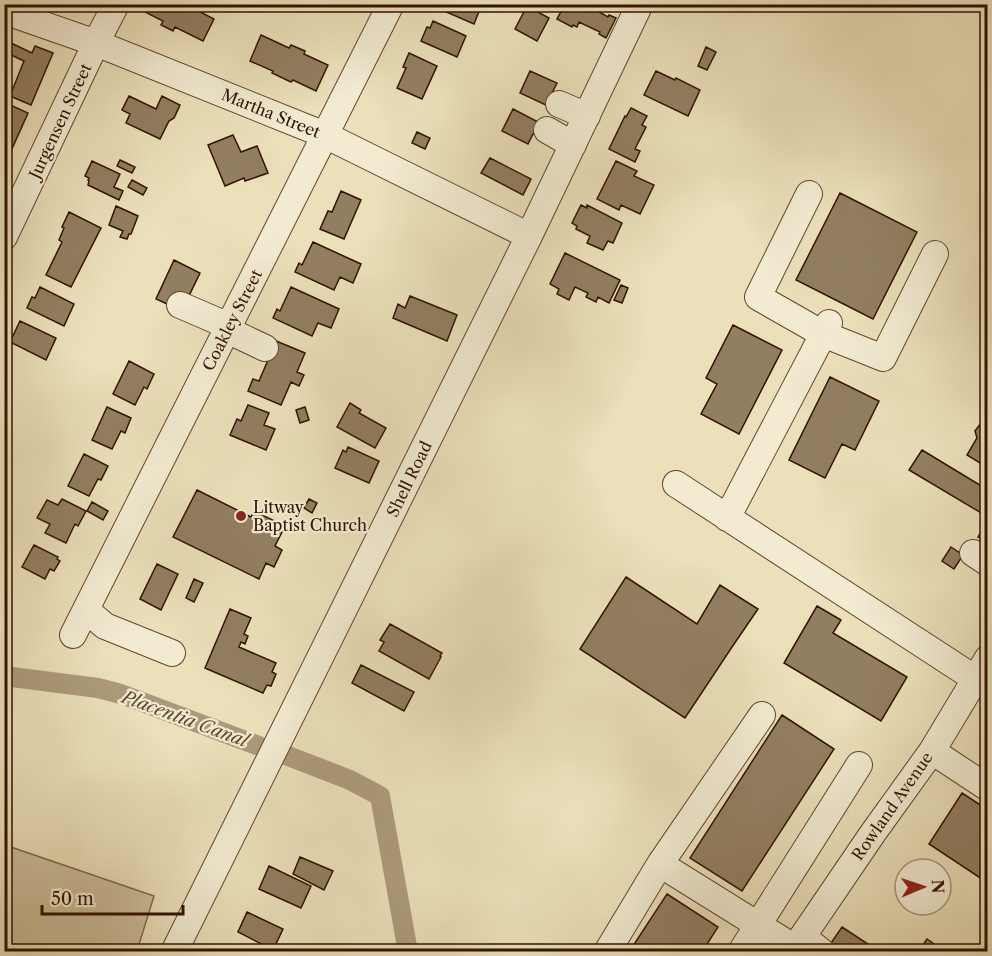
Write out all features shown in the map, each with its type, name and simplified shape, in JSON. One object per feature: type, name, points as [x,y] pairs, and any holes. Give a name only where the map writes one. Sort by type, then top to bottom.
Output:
[{"type":"street","name":"Jurgensen Street","points":[[4,237],[96,43],[117,4]]},
{"type":"street","name":"Coakley Street","points":[[73,635],[391,4]]},
{"type":"street","name":"Shell Road","points":[[174,951],[529,236],[640,4]]},
{"type":"street","name":"Martha Street","points":[[4,11],[96,43],[326,135],[529,236]]},
{"type":"street","points":[[559,104],[586,116]]},
{"type":"street","points":[[547,130],[573,145]]},
{"type":"street","points":[[809,194],[758,297],[883,358],[934,254]]},
{"type":"street","points":[[180,305],[265,348]]},
{"type":"street","points":[[727,518],[826,329]]},
{"type":"street","points":[[675,484],[979,681]]},
{"type":"street","points":[[86,610],[105,626],[172,653]]},
{"type":"street","name":"Rowland Avenue","points":[[803,947],[873,833],[979,681]]},
{"type":"street","points":[[607,951],[660,864],[762,715]]},
{"type":"street","points":[[932,751],[987,788]]},
{"type":"street","points":[[741,951],[859,765]]},
{"type":"street","points":[[660,864],[759,925],[803,947]]},
{"type":"shaded area","points":[[5,845],[154,896],[137,951],[5,951]]},
{"type":"building","points":[[146,4],[185,4],[214,19],[203,41],[175,27],[173,31],[161,25],[163,21],[143,11]]},
{"type":"building","points":[[439,4],[482,4],[474,24],[437,8]]},
{"type":"building","points":[[565,4],[585,4],[608,17],[609,15],[616,18],[606,38],[599,34],[600,32],[579,22],[577,27],[573,25],[572,27],[557,19]]},
{"type":"building","points":[[527,6],[549,18],[537,41],[515,29]]},
{"type":"building","points":[[433,21],[466,36],[457,57],[421,41],[427,27],[430,28]]},
{"type":"building","points":[[261,35],[289,48],[291,45],[305,51],[304,54],[328,65],[316,91],[293,80],[291,82],[250,61]]},
{"type":"building","points":[[11,43],[32,53],[35,46],[53,53],[31,105],[10,96],[24,61],[7,53]]},
{"type":"building","points":[[706,47],[716,52],[707,70],[698,66]]},
{"type":"building","points":[[409,53],[437,66],[422,99],[397,88],[406,68],[403,67]]},
{"type":"building","points":[[530,71],[557,83],[552,93],[555,94],[550,107],[520,93]]},
{"type":"building","points":[[656,71],[700,90],[688,116],[644,95]]},
{"type":"building","points":[[129,96],[156,109],[162,96],[180,105],[160,139],[126,123],[130,114],[122,110]]},
{"type":"building","points":[[6,103],[28,113],[11,151],[4,148],[4,106]]},
{"type":"building","points":[[631,108],[647,116],[642,125],[646,127],[635,149],[640,151],[635,162],[609,149]]},
{"type":"building","points":[[513,109],[542,124],[528,144],[502,131]]},
{"type":"building","points":[[417,132],[430,138],[425,149],[412,143]]},
{"type":"building","points":[[233,135],[241,152],[257,146],[268,173],[245,181],[244,178],[225,186],[208,145]]},
{"type":"building","points":[[490,158],[531,179],[523,195],[481,173]]},
{"type":"building","points":[[120,160],[135,167],[132,173],[117,166]]},
{"type":"building","points":[[92,161],[120,174],[114,187],[123,191],[119,200],[88,185],[89,178],[85,176]]},
{"type":"building","points":[[616,161],[637,171],[634,176],[654,185],[640,214],[621,205],[619,210],[597,199]]},
{"type":"building","points":[[132,180],[147,188],[143,195],[128,187]]},
{"type":"building","points":[[341,191],[361,200],[344,239],[320,229],[328,211],[332,212]]},
{"type":"building","points":[[840,193],[917,232],[873,319],[796,280]]},
{"type":"building","points":[[581,205],[587,208],[587,205],[622,223],[613,243],[608,241],[603,250],[587,243],[590,236],[576,229],[577,226],[572,223]]},
{"type":"building","points":[[116,206],[138,216],[127,239],[120,237],[123,231],[109,225]]},
{"type":"building","points":[[69,212],[101,228],[71,287],[46,275],[62,242],[59,240],[64,228],[62,227]]},
{"type":"building","points":[[313,242],[361,264],[353,283],[340,277],[334,290],[295,272],[299,263],[302,265]]},
{"type":"building","points":[[565,253],[620,280],[609,303],[598,297],[596,302],[586,297],[588,293],[575,287],[569,300],[557,294],[559,289],[550,284]]},
{"type":"building","points":[[174,260],[200,273],[186,302],[178,309],[156,299]]},
{"type":"building","points":[[621,285],[628,288],[622,303],[614,300]]},
{"type":"building","points":[[40,287],[74,304],[64,326],[27,308]]},
{"type":"building","points":[[291,287],[339,309],[331,328],[318,323],[312,336],[273,318],[277,309],[280,311]]},
{"type":"building","points":[[410,296],[457,315],[447,341],[393,318],[398,304],[405,308]]},
{"type":"building","points":[[20,321],[56,338],[46,360],[10,342]]},
{"type":"building","points":[[733,325],[782,350],[739,434],[701,414],[717,384],[706,378]]},
{"type":"building","points":[[269,338],[305,353],[297,372],[304,375],[299,386],[291,382],[281,405],[248,391],[253,379],[259,381],[268,360],[261,357]]},
{"type":"building","points":[[129,361],[154,374],[147,389],[144,387],[135,405],[113,394]]},
{"type":"building","points":[[830,377],[879,401],[855,450],[842,444],[825,478],[789,460]]},
{"type":"building","points":[[350,403],[361,410],[359,413],[386,428],[375,448],[337,427]]},
{"type":"building","points":[[248,405],[269,413],[264,425],[275,429],[266,450],[230,435],[237,419],[241,421]]},
{"type":"building","points":[[107,407],[131,418],[125,433],[121,431],[112,449],[92,440]]},
{"type":"building","points":[[305,407],[309,420],[300,423],[296,410]]},
{"type":"building","points":[[988,414],[988,468],[967,455],[977,438],[975,431]]},
{"type":"building","points":[[348,447],[379,461],[369,483],[335,468],[343,450],[346,452]]},
{"type":"building","points":[[922,450],[988,490],[988,517],[909,470]]},
{"type":"building","points":[[84,454],[108,466],[89,496],[68,486]]},
{"type":"building","points":[[197,490],[251,517],[254,511],[285,526],[275,546],[282,550],[274,567],[266,563],[259,579],[173,537]]},
{"type":"building","points":[[62,499],[86,511],[78,526],[75,524],[66,543],[45,533],[50,524],[37,518],[47,500],[58,505]]},
{"type":"building","points":[[309,499],[317,503],[312,513],[304,508]]},
{"type":"building","points":[[92,502],[108,511],[103,520],[87,511]]},
{"type":"building","points":[[988,521],[988,543],[978,537]]},
{"type":"building","points":[[34,545],[58,557],[60,561],[54,571],[50,569],[45,579],[22,567]]},
{"type":"building","points":[[951,547],[963,555],[954,569],[942,561]]},
{"type":"building","points":[[157,564],[178,574],[161,610],[140,599]]},
{"type":"building","points":[[626,577],[697,624],[720,585],[758,609],[685,718],[580,649]]},
{"type":"building","points":[[194,579],[203,583],[194,602],[186,598]]},
{"type":"building","points":[[817,606],[841,620],[833,633],[907,677],[881,721],[784,663]]},
{"type":"building","points":[[230,609],[251,618],[244,634],[248,636],[245,644],[241,642],[239,647],[276,663],[272,672],[276,674],[271,686],[267,685],[263,693],[205,668]]},
{"type":"building","points":[[390,624],[442,653],[429,679],[379,651],[384,642],[380,640]]},
{"type":"building","points":[[361,665],[414,692],[404,711],[352,683]]},
{"type":"building","points":[[782,715],[834,749],[742,891],[690,858]]},
{"type":"building","points":[[962,793],[988,810],[988,883],[953,860],[953,857],[949,857],[929,844]]},
{"type":"building","points":[[300,857],[333,871],[324,890],[293,874]]},
{"type":"building","points":[[269,866],[311,886],[301,908],[259,889]]},
{"type":"building","points":[[667,894],[718,927],[702,952],[629,952]]},
{"type":"building","points":[[247,912],[283,929],[273,950],[238,932]]},
{"type":"building","points":[[842,927],[880,952],[843,952],[831,943]]},
{"type":"building","points":[[927,939],[946,952],[912,952],[915,948],[919,951]]},
{"type":"waterway","name":"Placentia Canal","points":[[4,676],[98,688],[121,694],[259,746]]},
{"type":"waterway","name":"Placentia Canal","points":[[288,756],[350,780],[380,796],[408,952]]},
{"type":"place","name":"Litway Baptist Church","points":[[241,516]]}]
